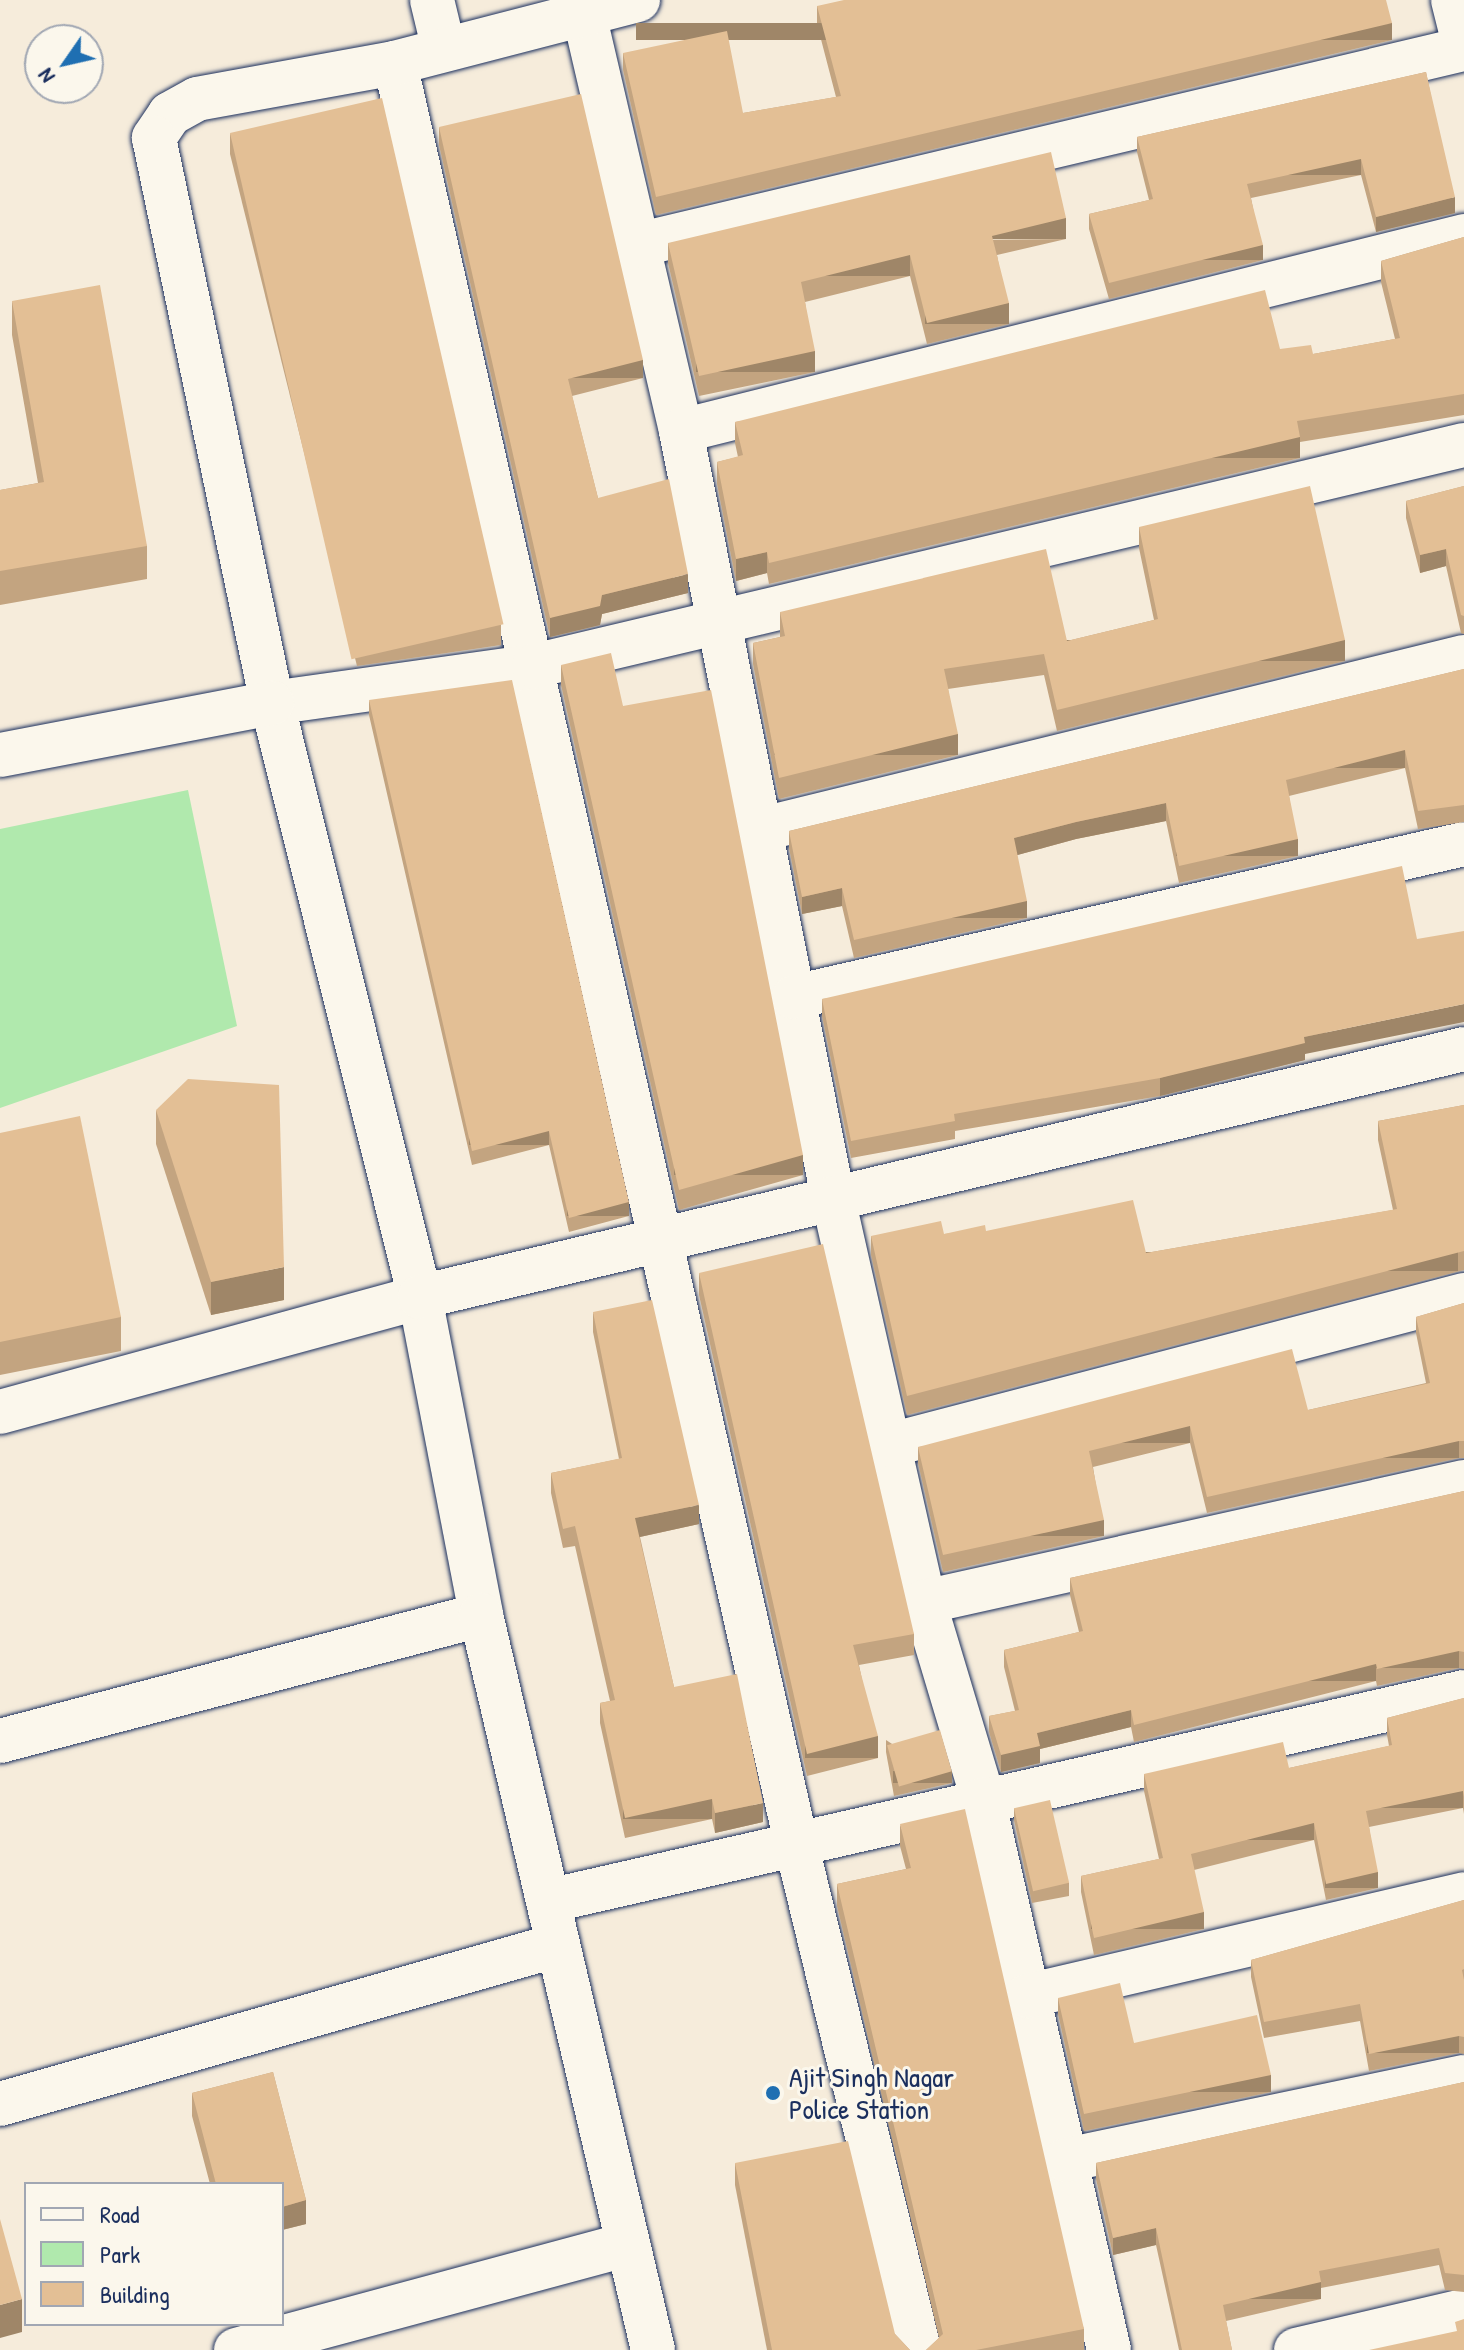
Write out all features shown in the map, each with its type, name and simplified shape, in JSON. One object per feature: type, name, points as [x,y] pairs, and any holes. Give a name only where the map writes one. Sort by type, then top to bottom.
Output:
[{"type":"street","points":[[432,0],[444,50]]},
{"type":"street","points":[[638,0],[395,63],[197,99],[170,114],[154,138],[272,703],[420,1297],[481,1615],[653,2350]]},
{"type":"street","points":[[633,246],[1464,47],[1453,0]]},
{"type":"street","points":[[584,14],[633,246],[681,431],[833,1198],[924,1602],[983,1799],[1109,2350]]},
{"type":"street","points":[[395,63],[534,666],[796,1843],[919,2350]]},
{"type":"street","points":[[681,431],[1464,236]]},
{"type":"street","points":[[0,755],[272,703],[534,666],[1464,445]]},
{"type":"street","points":[[759,830],[1464,657]]},
{"type":"street","points":[[794,997],[1464,844]]},
{"type":"street","points":[[0,1412],[420,1297],[1464,1049]]},
{"type":"street","points":[[890,1445],[1464,1295]]},
{"type":"street","points":[[924,1602],[1464,1482]]},
{"type":"street","points":[[0,1741],[481,1615]]},
{"type":"street","points":[[548,1901],[983,1799],[1464,1692]]},
{"type":"street","points":[[1027,1996],[1464,1894]]},
{"type":"street","points":[[0,2104],[558,1945]]},
{"type":"street","points":[[1066,2160],[1464,2077]]},
{"type":"street","points":[[236,2350],[628,2244]]},
{"type":"street","points":[[1296,2350],[1464,2311]]},
{"type":"green space","points":[[188,790],[237,1026],[0,1108],[0,829]]},
{"type":"building","points":[[844,0],[1386,0],[1392,23],[656,197],[623,53],[727,31],[743,113],[841,96],[817,6]]},
{"type":"building","points":[[1426,72],[1455,197],[1376,217],[1361,159],[1247,184],[1263,245],[1109,283],[1089,214],[1153,199],[1137,137]]},
{"type":"building","points":[[581,94],[643,360],[568,379],[598,498],[669,479],[688,574],[602,595],[600,606],[550,618],[439,127]]},
{"type":"building","points":[[382,98],[503,624],[351,659],[230,133]]},
{"type":"building","points":[[1051,152],[1066,218],[992,236],[1009,303],[927,323],[910,255],[801,282],[815,351],[699,376],[668,243]]},
{"type":"building","points":[[1464,237],[1464,394],[1297,421],[1300,437],[769,563],[767,552],[736,559],[717,462],[743,455],[735,422],[1265,290],[1280,349],[1311,345],[1313,354],[1400,338],[1381,261]]},
{"type":"building","points":[[100,285],[147,546],[0,571],[0,490],[44,482],[12,301]]},
{"type":"building","points":[[1310,486],[1345,640],[1057,710],[1044,654],[944,669],[958,734],[779,778],[753,643],[785,636],[780,612],[1046,549],[1067,641],[1158,619],[1139,527]]},
{"type":"building","points":[[1464,486],[1464,616],[1461,615],[1446,549],[1420,555],[1406,501]]},
{"type":"building","points":[[611,653],[623,706],[711,690],[803,1155],[679,1190],[561,665]]},
{"type":"building","points":[[1464,669],[1464,805],[1418,811],[1405,750],[1286,780],[1298,839],[1179,866],[1166,803],[1014,838],[1027,901],[854,940],[842,888],[802,897],[789,831]]},
{"type":"building","points":[[512,680],[629,1202],[569,1218],[549,1131],[472,1151],[369,700]]},
{"type":"building","points":[[1402,866],[1417,939],[1464,931],[1464,1004],[1304,1037],[1305,1043],[1160,1078],[954,1114],[955,1121],[851,1141],[822,999]]},
{"type":"building","points":[[188,1079],[279,1085],[284,1267],[211,1282],[156,1110]]},
{"type":"building","points":[[1464,1105],[1464,1251],[907,1396],[871,1236],[941,1221],[944,1234],[985,1225],[986,1231],[1133,1200],[1146,1253],[1397,1209],[1378,1121]]},
{"type":"building","points":[[80,1116],[121,1317],[0,1342],[0,1133]]},
{"type":"building","points":[[823,1244],[914,1634],[853,1645],[878,1736],[807,1754],[699,1273]]},
{"type":"building","points":[[652,1300],[699,1505],[635,1518],[674,1687],[737,1674],[763,1803],[715,1813],[712,1799],[625,1818],[600,1703],[615,1700],[575,1526],[563,1529],[551,1473],[622,1458],[593,1312]]},
{"type":"building","points":[[1464,1303],[1464,1441],[1207,1497],[1190,1426],[1089,1451],[1104,1520],[943,1555],[918,1447],[1292,1349],[1308,1410],[1430,1383],[1416,1317]]},
{"type":"building","points":[[1464,1491],[1464,1652],[1377,1669],[1376,1664],[1134,1725],[1131,1710],[1037,1733],[1040,1746],[1001,1755],[989,1716],[1019,1710],[1004,1650],[1083,1631],[1070,1578]]},
{"type":"building","points":[[1464,1698],[1464,1797],[1463,1791],[1366,1811],[1378,1872],[1326,1884],[1314,1823],[1191,1854],[1204,1912],[1094,1938],[1081,1876],[1163,1858],[1144,1774],[1283,1742],[1289,1768],[1392,1745],[1387,1718]]},
{"type":"building","points":[[940,1730],[952,1771],[899,1786],[887,1745]]},
{"type":"building","points":[[1050,1800],[1069,1883],[1033,1891],[1014,1808]]},
{"type":"building","points":[[965,1809],[1084,2329],[976,2350],[926,2350],[943,2334],[837,1884],[911,1868],[900,1824]]},
{"type":"building","points":[[1464,1900],[1464,2037],[1369,2054],[1360,2004],[1264,2022],[1251,1960]]},
{"type":"building","points":[[1120,1983],[1134,2043],[1257,2015],[1271,2075],[1084,2114],[1058,1998]]},
{"type":"building","points":[[273,2072],[306,2200],[284,2206],[284,2182],[215,2182],[192,2093]]},
{"type":"building","points":[[1464,2082],[1464,2275],[1445,2273],[1439,2248],[1319,2271],[1321,2282],[1223,2305],[1232,2350],[1182,2350],[1156,2228],[1113,2238],[1096,2163]]},
{"type":"building","points":[[848,2141],[895,2334],[910,2350],[772,2350],[735,2163]]},
{"type":"building","points":[[0,2219],[22,2299],[0,2305]]},
{"type":"building","points":[[1464,2319],[1464,2350],[1369,2350],[1457,2331],[1455,2322]]},
{"type":"place","name":"Ajit Singh Nagar Police Station","points":[[773,2093]]}]
